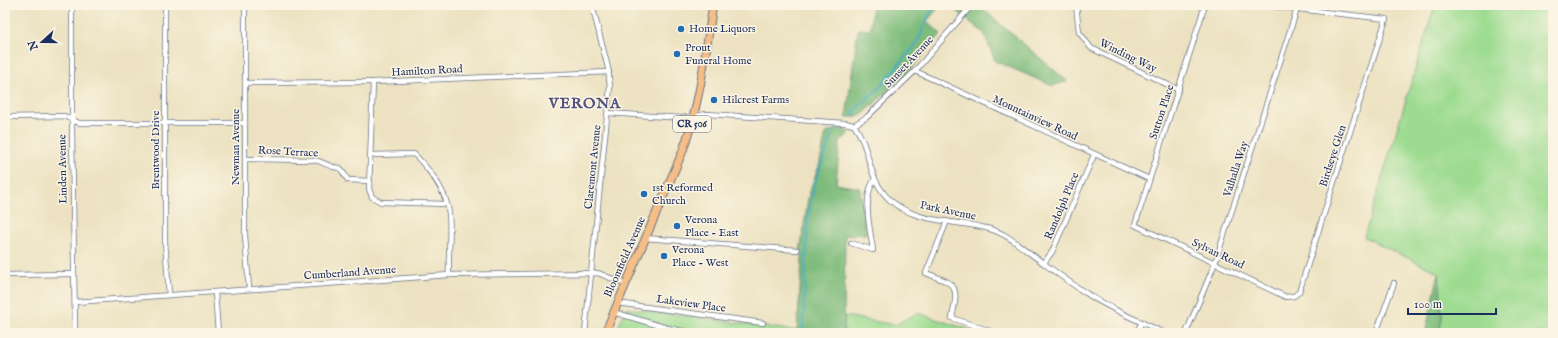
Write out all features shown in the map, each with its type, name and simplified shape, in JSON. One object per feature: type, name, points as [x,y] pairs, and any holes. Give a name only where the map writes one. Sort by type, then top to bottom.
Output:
[{"type":"main road","name":"Bloomfield Avenue","points":[[605,333],[616,303],[682,152],[695,116],[713,5]]},
{"type":"street","name":"Linden Avenue","points":[[72,5],[75,333]]},
{"type":"street","name":"Brentwood Drive","points":[[165,5],[165,240],[169,295]]},
{"type":"street","name":"Newman Avenue","points":[[245,5],[245,235],[249,289]]},
{"type":"street","name":"Claremont Avenue","points":[[585,333],[590,273],[608,113],[609,72],[592,5]]},
{"type":"street","name":"Sunset Avenue","points":[[854,125],[870,115],[915,71],[972,5]]},
{"type":"street","name":"Winding Way","points":[[1076,5],[1079,32],[1091,48],[1179,90]]},
{"type":"street","name":"Sutton Place","points":[[1135,225],[1205,5]]},
{"type":"street","points":[[1263,5],[1297,9]]},
{"type":"street","name":"Birdseye Glen","points":[[1294,296],[1298,292],[1386,19],[1297,9]]},
{"type":"street","name":"Valhalla Way","points":[[1186,333],[1215,263],[1297,9]]},
{"type":"street","name":"Mountainview Road","points":[[915,71],[1094,155],[1149,179]]},
{"type":"street","name":"Hamilton Road","points":[[245,83],[373,82],[609,72]]},
{"type":"street","points":[[373,82],[370,194],[378,202],[446,204]]},
{"type":"street","points":[[608,113],[682,118],[707,114],[854,125]]},
{"type":"street","points":[[5,117],[64,116],[79,123],[245,123]]},
{"type":"street","name":"Park Avenue","points":[[854,125],[865,146],[874,180],[884,194],[901,208],[925,217],[992,230],[1014,242],[1087,294],[1164,333]]},
{"type":"street","points":[[372,155],[414,154],[431,174],[449,213],[449,275]]},
{"type":"street","name":"Randolph Place","points":[[1044,263],[1052,252],[1094,155]]},
{"type":"street","name":"Rose Terrace","points":[[245,159],[322,161],[329,167],[340,168],[348,180],[370,181]]},
{"type":"street","points":[[851,243],[873,250],[868,208],[869,192],[874,180]]},
{"type":"street","points":[[947,222],[926,273],[952,285],[957,295],[952,318],[996,333]]},
{"type":"street","name":"Sylvan Road","points":[[1135,225],[1286,297],[1294,296]]},
{"type":"street","points":[[645,238],[797,250]]},
{"type":"street","name":"Cumberland Avenue","points":[[75,302],[449,275],[598,273],[625,284]]},
{"type":"street","points":[[5,275],[74,274]]},
{"type":"street","points":[[1376,333],[1394,283]]},
{"type":"street","points":[[215,292],[218,333]]},
{"type":"street","name":"Lakeview Place","points":[[616,303],[762,323]]},
{"type":"street","points":[[613,312],[667,328],[693,333]]},
{"type":"street","points":[[1136,333],[1142,322]]},
{"type":"green space","points":[[873,5],[941,5],[927,21],[941,34],[910,70],[862,115],[846,118],[858,29],[870,30]]},
{"type":"green space","points":[[949,5],[974,5],[984,10],[1067,81],[1053,86],[995,61],[984,33]]},
{"type":"green space","points":[[1435,5],[1553,5],[1553,333],[1439,333],[1442,318],[1439,273],[1364,237]]},
{"type":"green space","points":[[840,128],[850,133],[840,141],[836,184],[860,188],[866,234],[845,235],[844,333],[813,333],[797,331],[802,262],[802,254],[800,252],[809,192],[819,166],[826,133]]},
{"type":"green space","points":[[1439,273],[1442,318],[1439,333],[1425,333]]},
{"type":"green space","points":[[627,308],[813,333],[615,333]]},
{"type":"green space","points":[[917,313],[979,333],[844,333],[845,316],[895,325]]},
{"type":"waterway","points":[[851,116],[857,108],[879,88],[917,43],[935,5]]},
{"type":"waterway","points":[[801,333],[803,326],[808,219],[815,182],[834,130]]},
{"type":"place","name":"Home Liquors","points":[[681,29]]},
{"type":"place","name":"Prout Funeral Home","points":[[677,54]]},
{"type":"place","name":"Hilcrest Farms","points":[[714,100]]},
{"type":"place","name":"1st Reformed Church","points":[[644,194]]},
{"type":"place","name":"Verona Place - East","points":[[677,226]]},
{"type":"place","name":"Verona Place - West","points":[[664,256]]},
{"type":"district","name":"VERONA","points":[[585,103]]}]
